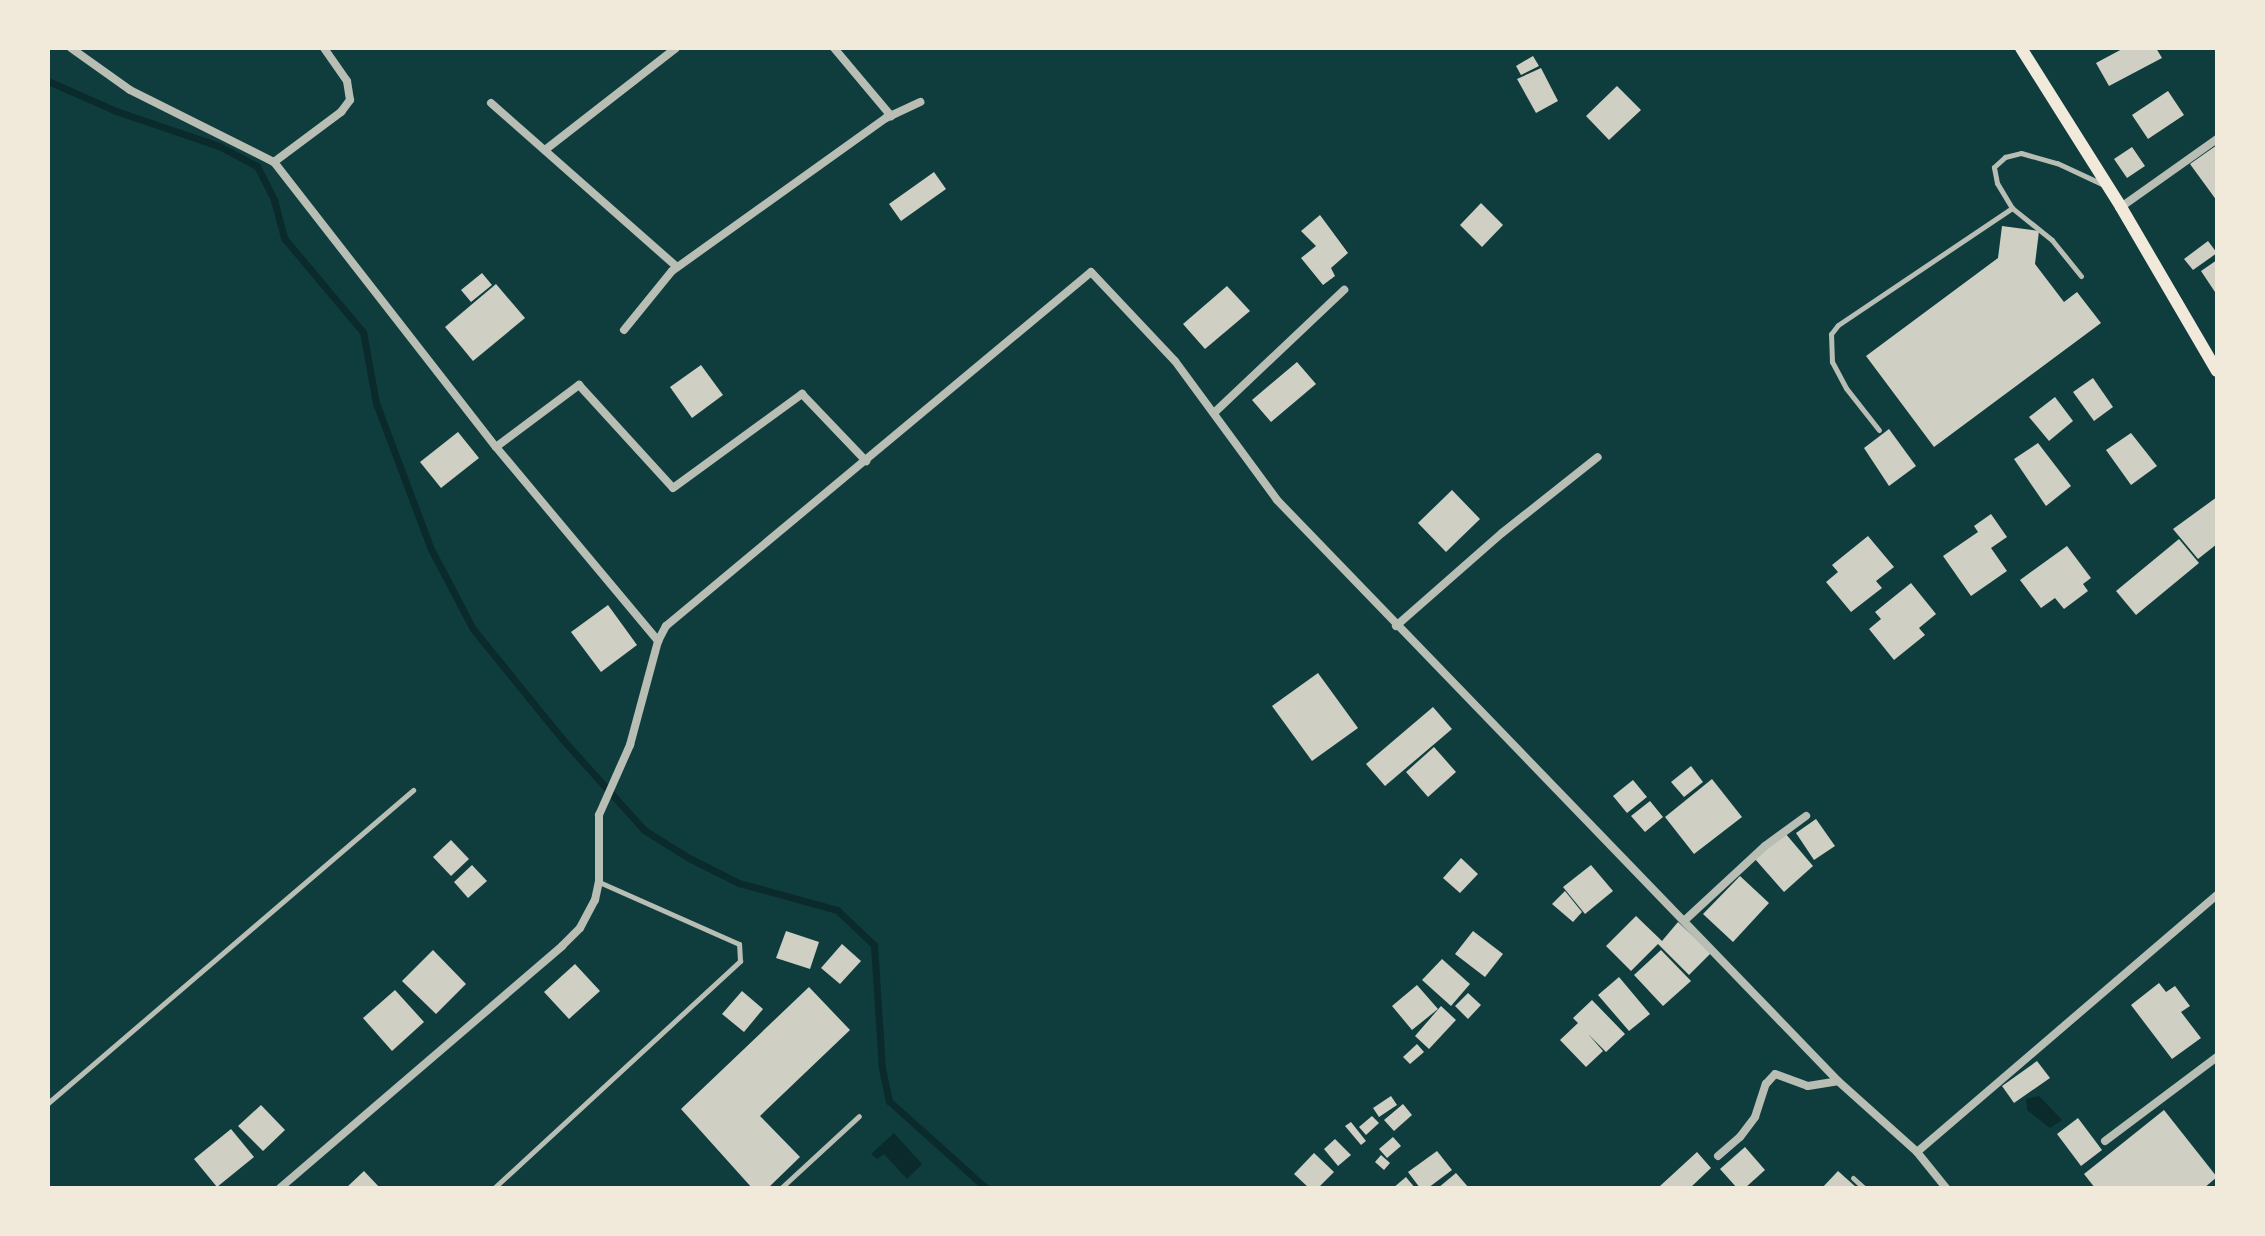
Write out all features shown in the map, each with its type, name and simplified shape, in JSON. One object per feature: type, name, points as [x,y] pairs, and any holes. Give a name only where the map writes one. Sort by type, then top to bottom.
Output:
[{"type":"main road","points":[[2021,48],[2121,207],[2217,371]]},
{"type":"street","points":[[71,48],[130,90],[274,162],[496,447],[658,641]]},
{"type":"street","points":[[274,162],[341,112],[350,100],[347,81],[324,48]]},
{"type":"street","points":[[545,150],[676,48]]},
{"type":"street","points":[[834,48],[891,116]]},
{"type":"street","points":[[624,330],[677,267],[891,116],[920,102]]},
{"type":"street","points":[[491,103],[677,267]]},
{"type":"street","points":[[2121,207],[2217,139]]},
{"type":"street","points":[[280,1188],[580,928],[595,900],[599,881],[599,815],[630,745],[658,641],[677,615],[1091,272],[1175,361],[1277,500],[1838,1081],[1917,1152],[1946,1188]]},
{"type":"street","points":[[1215,412],[1344,290]]},
{"type":"street","points":[[496,447],[579,385],[673,488],[802,394],[866,461]]},
{"type":"street","points":[[1396,626],[1502,533],[1598,457]]},
{"type":"street","points":[[1684,921],[1765,846],[1806,816]]},
{"type":"street","points":[[1917,1152],[2217,895]]},
{"type":"street","points":[[2105,1141],[2217,1057]]},
{"type":"street","points":[[1718,1156],[1740,1137],[1755,1117],[1766,1084],[1775,1074],[1808,1086],[1838,1081]]},
{"type":"lane","points":[[2081,276],[2052,240],[2012,208],[1997,183],[1994,167],[2005,157],[2021,153],[2057,163],[2106,186]]},
{"type":"lane","points":[[1879,430],[1846,388],[1832,362],[1831,334],[1838,325],[2012,208]]},
{"type":"lane","points":[[48,1103],[413,790]]},
{"type":"lane","points":[[494,1188],[740,961],[739,944],[599,881]]},
{"type":"lane","points":[[781,1188],[859,1116]]},
{"type":"lane","points":[[1853,1178],[1864,1188]]},
{"type":"water","points":[[2039,1096],[2062,1120],[2050,1128],[2027,1110],[2026,1099]]},
{"type":"water","points":[[894,1133],[922,1164],[907,1179],[884,1154],[877,1159],[871,1154]]},
{"type":"building","points":[[2124,48],[2156,48],[2162,58],[2109,86],[2096,63]]},
{"type":"building","points":[[1533,56],[1539,66],[1521,75],[1516,66]]},
{"type":"building","points":[[1541,68],[1558,101],[1536,113],[1517,79]]},
{"type":"building","points":[[1617,86],[1641,110],[1609,140],[1586,116]]},
{"type":"building","points":[[2168,91],[2184,115],[2148,139],[2132,115]]},
{"type":"building","points":[[2217,145],[2217,201],[2190,164]]},
{"type":"building","points":[[2132,147],[2145,166],[2127,178],[2114,159]]},
{"type":"building","points":[[934,172],[946,189],[901,221],[889,204]]},
{"type":"building","points":[[1481,203],[1503,225],[1482,247],[1460,225]]},
{"type":"building","points":[[1320,215],[1348,253],[1331,268],[1335,276],[1323,285],[1301,258],[1316,246],[1301,231]]},
{"type":"building","points":[[2002,226],[2039,231],[2035,264],[2064,302],[2077,292],[2101,323],[1934,447],[1866,356],[1998,258]]},
{"type":"building","points":[[2208,241],[2217,253],[2193,270],[2184,259]]},
{"type":"building","points":[[2217,260],[2217,295],[2201,271]]},
{"type":"building","points":[[482,273],[492,285],[471,302],[461,290]]},
{"type":"building","points":[[496,284],[525,318],[473,361],[445,327]]},
{"type":"building","points":[[1227,286],[1250,311],[1205,349],[1183,324]]},
{"type":"building","points":[[1297,362],[1316,384],[1271,422],[1252,400]]},
{"type":"building","points":[[701,365],[723,395],[692,418],[670,387]]},
{"type":"building","points":[[2093,378],[2113,407],[2094,421],[2073,392]]},
{"type":"building","points":[[2055,397],[2073,421],[2049,441],[2029,417]]},
{"type":"building","points":[[1889,429],[1916,466],[1889,486],[1864,448]]},
{"type":"building","points":[[458,432],[479,458],[441,488],[420,462]]},
{"type":"building","points":[[2131,433],[2157,466],[2131,485],[2106,450]]},
{"type":"building","points":[[2038,443],[2071,486],[2046,506],[2014,459]]},
{"type":"building","points":[[1452,490],[1480,519],[1446,552],[1418,523]]},
{"type":"building","points":[[2217,497],[2217,544],[2198,559],[2173,529]]},
{"type":"building","points":[[1991,514],[2007,537],[1991,548],[2007,571],[1971,596],[1943,556],[1978,532],[1974,526]]},
{"type":"building","points":[[1868,536],[1894,567],[1876,581],[1882,588],[1851,612],[1826,582],[1838,572],[1832,565]]},
{"type":"building","points":[[2179,539],[2199,563],[2136,615],[2116,591]]},
{"type":"building","points":[[2067,546],[2091,578],[2083,584],[2088,591],[2064,609],[2055,598],[2041,608],[2020,580]]},
{"type":"building","points":[[1911,583],[1936,614],[1919,628],[1925,635],[1894,660],[1869,629],[1881,619],[1875,612]]},
{"type":"building","points":[[608,605],[637,645],[601,672],[571,632]]},
{"type":"building","points":[[1318,673],[1358,728],[1312,761],[1272,706]]},
{"type":"building","points":[[1433,707],[1452,729],[1385,786],[1366,764]]},
{"type":"building","points":[[1434,747],[1456,772],[1428,797],[1406,772]]},
{"type":"building","points":[[1691,766],[1703,782],[1684,797],[1671,782]]},
{"type":"building","points":[[1712,779],[1742,817],[1694,854],[1665,817]]},
{"type":"building","points":[[1633,780],[1647,797],[1627,813],[1613,796]]},
{"type":"building","points":[[1650,801],[1663,817],[1645,832],[1631,816]]},
{"type":"building","points":[[1816,819],[1835,846],[1814,860],[1796,833]]},
{"type":"building","points":[[1785,833],[1813,866],[1784,892],[1755,859]]},
{"type":"building","points":[[451,840],[469,859],[451,876],[433,857]]},
{"type":"building","points":[[1461,858],[1478,874],[1460,893],[1443,878]]},
{"type":"building","points":[[472,865],[487,881],[468,898],[454,882]]},
{"type":"building","points":[[1591,865],[1613,891],[1585,914],[1563,887]]},
{"type":"building","points":[[1740,876],[1769,903],[1733,942],[1703,914]]},
{"type":"building","points":[[1565,891],[1582,912],[1573,922],[1552,904]]},
{"type":"building","points":[[1636,916],[1662,941],[1678,922],[1711,953],[1689,975],[1658,944],[1631,971],[1606,946]]},
{"type":"building","points":[[786,931],[819,942],[810,969],[776,958]]},
{"type":"building","points":[[1473,931],[1503,954],[1485,977],[1455,954]]},
{"type":"building","points":[[842,944],[861,961],[840,984],[821,968]]},
{"type":"building","points":[[433,950],[466,984],[436,1014],[402,981]]},
{"type":"building","points":[[1661,950],[1691,981],[1663,1006],[1634,975]]},
{"type":"building","points":[[1442,959],[1470,984],[1451,1006],[1422,980]]},
{"type":"building","points":[[575,964],[600,991],[569,1019],[544,992]]},
{"type":"building","points":[[1619,977],[1650,1014],[1629,1031],[1598,995]]},
{"type":"building","points":[[2159,983],[2166,992],[2175,986],[2190,1006],[2181,1012],[2201,1038],[2172,1059],[2131,1005]]},
{"type":"building","points":[[1417,985],[1438,1009],[1412,1030],[1392,1006]]},
{"type":"building","points":[[809,987],[850,1030],[760,1116],[800,1157],[768,1188],[752,1188],[681,1109]]},
{"type":"building","points":[[395,990],[424,1022],[392,1051],[363,1018]]},
{"type":"building","points":[[742,991],[763,1009],[744,1032],[722,1014]]},
{"type":"building","points":[[1468,993],[1481,1005],[1468,1019],[1455,1006]]},
{"type":"building","points":[[1592,1000],[1625,1034],[1606,1052],[1588,1034],[1603,1051],[1586,1067],[1560,1040],[1578,1023],[1573,1018]]},
{"type":"building","points":[[1441,1006],[1456,1020],[1429,1049],[1415,1036]]},
{"type":"building","points":[[1417,1044],[1424,1052],[1410,1064],[1403,1057]]},
{"type":"building","points":[[2037,1061],[2050,1078],[2014,1103],[2002,1086]]},
{"type":"building","points":[[1391,1096],[1397,1105],[1379,1117],[1373,1108]]},
{"type":"building","points":[[1403,1104],[1412,1115],[1394,1131],[1384,1120]]},
{"type":"building","points":[[261,1105],[285,1130],[263,1151],[238,1126]]},
{"type":"building","points":[[2164,1110],[2217,1177],[2204,1188],[2095,1188],[2084,1174]]},
{"type":"building","points":[[1372,1116],[1379,1123],[1366,1135],[1359,1127]]},
{"type":"building","points":[[2078,1118],[2102,1150],[2081,1166],[2057,1134]]},
{"type":"building","points":[[1351,1122],[1366,1141],[1361,1145],[1345,1126]]},
{"type":"building","points":[[231,1129],[254,1157],[217,1187],[194,1159]]},
{"type":"building","points":[[1393,1137],[1401,1146],[1387,1158],[1379,1149]]},
{"type":"building","points":[[1335,1139],[1351,1155],[1338,1166],[1324,1149]]},
{"type":"building","points":[[1745,1147],[1765,1170],[1745,1188],[1737,1188],[1720,1169]]},
{"type":"building","points":[[1437,1151],[1452,1170],[1428,1188],[1420,1188],[1408,1172]]},
{"type":"building","points":[[1697,1152],[1711,1168],[1690,1188],[1660,1186]]},
{"type":"building","points":[[1314,1153],[1334,1172],[1318,1188],[1309,1188],[1294,1174]]},
{"type":"building","points":[[1381,1155],[1390,1163],[1384,1170],[1375,1162]]},
{"type":"building","points":[[364,1171],[380,1188],[346,1188]]},
{"type":"building","points":[[1838,1171],[1857,1188],[1822,1188]]},
{"type":"building","points":[[1456,1173],[1469,1188],[1438,1188]]},
{"type":"building","points":[[1406,1177],[1415,1188],[1393,1188]]},
{"type":"waterway","points":[[48,81],[116,111],[219,146],[257,166],[274,200],[284,238],[363,332],[376,403],[431,549],[473,629],[564,741],[644,830],[689,858],[739,883],[837,910],[874,945],[882,1068],[889,1101],[986,1188]]}]
